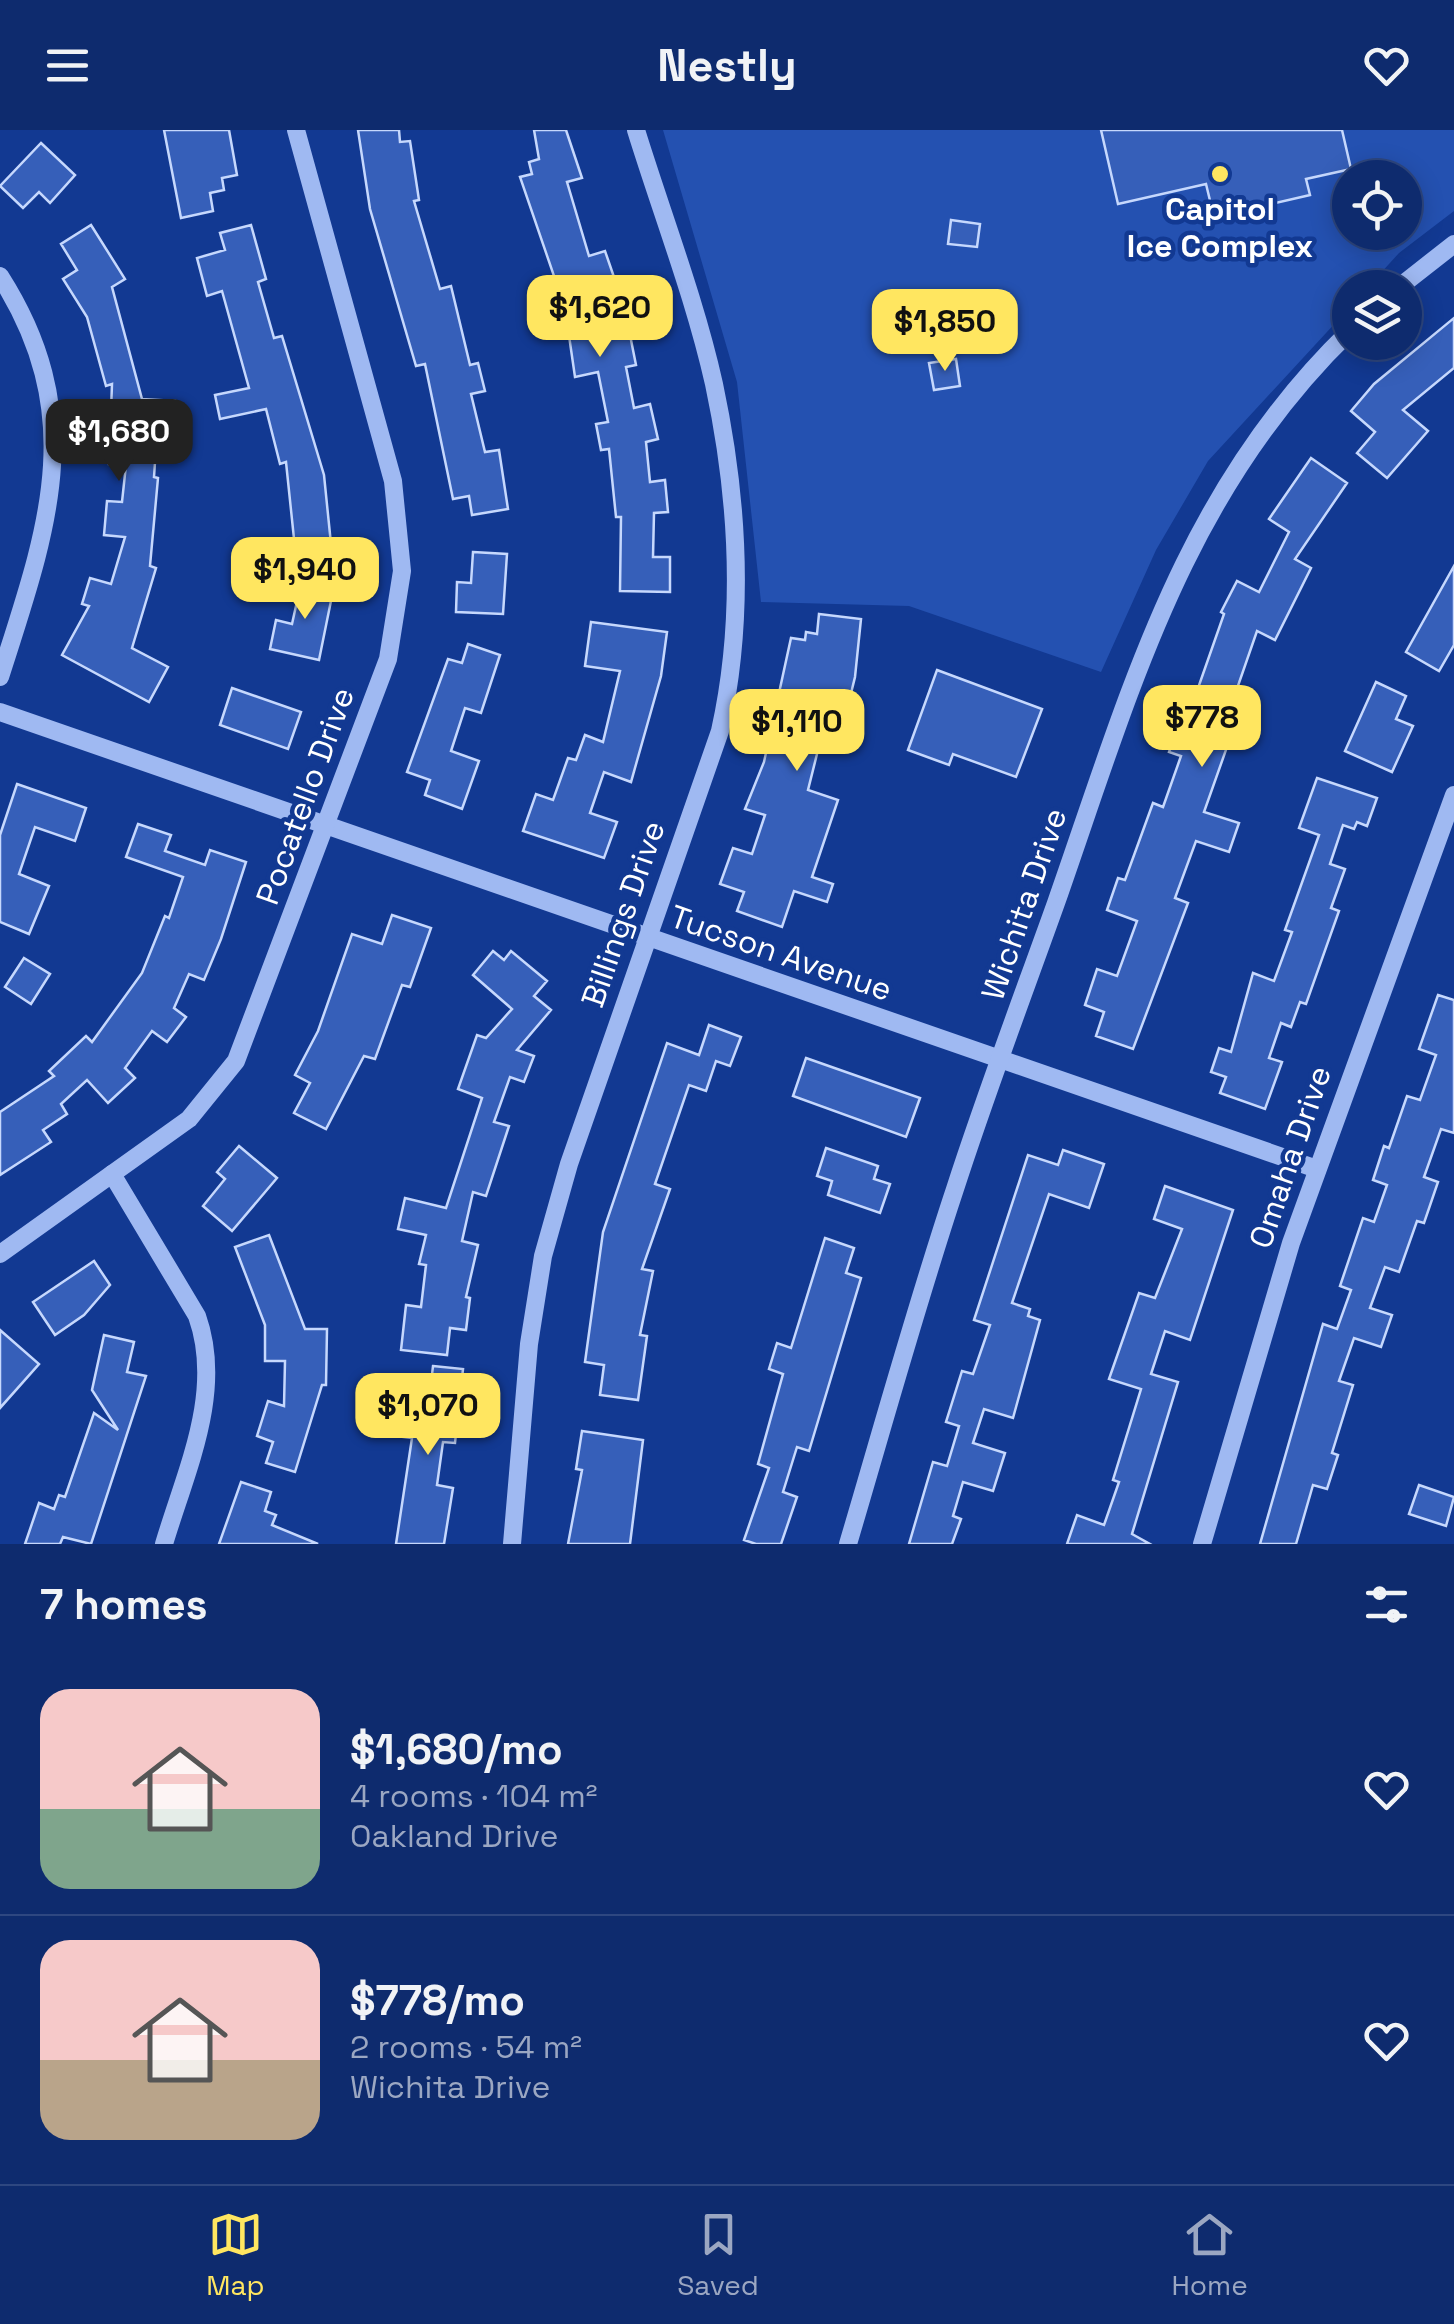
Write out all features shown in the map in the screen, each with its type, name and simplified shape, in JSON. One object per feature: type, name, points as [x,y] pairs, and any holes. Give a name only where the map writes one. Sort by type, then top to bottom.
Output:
[{"type":"street","name":"Pocatello Drive","points":[[0,1254],[189,1119],[236,1062],[388,659],[400,586],[400,526],[393,481],[296,130]]},
{"type":"street","name":"Billings Drive","points":[[512,1544],[529,1344],[543,1256],[569,1164],[645,938],[720,731],[728,692],[736,587],[735,537],[714,384],[636,130]]},
{"type":"street","points":[[1421,270],[1454,244]]},
{"type":"street","points":[[0,276],[21,309],[44,364],[53,421],[53,477],[40,551],[0,677]]},
{"type":"street","name":"Wichita Drive","points":[[848,1544],[954,1189],[1158,611],[1206,517],[1243,458],[1285,402],[1332,351]]},
{"type":"street","name":"Tucson Avenue","points":[[0,712],[1317,1169]]},
{"type":"street","name":"Omaha Drive","points":[[1202,1544],[1317,1169],[1454,795]]},
{"type":"street","points":[[112,1174],[197,1316],[206,1342],[207,1396],[164,1544]]},
{"type":"shaded area","points":[[663,130],[1454,130],[1454,211],[1422,235],[1422,160],[1332,160],[1332,250],[1403,250],[1384,270],[1332,270],[1332,327],[1208,461],[1156,550],[1101,672],[909,606],[761,602],[737,382]]},
{"type":"building","points":[[164,130],[229,130],[237,175],[222,178],[224,190],[210,193],[213,211],[181,218]]},
{"type":"building","points":[[358,130],[399,130],[400,142],[410,141],[419,200],[414,201],[440,289],[451,286],[470,365],[478,363],[485,391],[471,394],[485,452],[499,450],[508,509],[472,515],[469,496],[453,499],[425,364],[416,366],[370,209]]},
{"type":"building","points":[[534,130],[566,130],[582,178],[567,182],[589,256],[605,251],[615,280],[594,287],[601,325],[612,323],[613,333],[629,330],[636,365],[626,367],[634,408],[650,404],[658,439],[646,442],[650,482],[665,480],[668,512],[654,513],[653,557],[670,557],[670,592],[620,591],[621,517],[616,517],[609,449],[601,450],[596,424],[608,422],[598,372],[575,377],[565,308],[520,177],[532,174],[529,162],[539,159]]},
{"type":"building","name":"Capitol Ice Complex","points":[[1101,130],[1342,130],[1349,160],[1332,160],[1332,173],[1306,179],[1310,195],[1214,217],[1206,184],[1118,204]]},
{"type":"building","points":[[41,143],[75,175],[50,203],[39,192],[23,208],[0,186]]},
{"type":"building","points":[[951,220],[980,224],[977,247],[948,244]]},
{"type":"building","points":[[91,225],[125,279],[112,287],[142,399],[175,401],[174,434],[157,433],[154,477],[158,478],[150,566],[156,568],[132,648],[168,667],[149,702],[62,655],[89,606],[82,604],[90,578],[111,584],[125,537],[104,535],[107,501],[122,502],[126,465],[109,464],[112,384],[106,386],[87,317],[63,279],[77,270],[61,244]]},
{"type":"building","points":[[251,225],[266,279],[258,282],[274,338],[282,336],[324,475],[332,554],[296,558],[286,462],[280,464],[266,409],[220,419],[215,395],[249,388],[222,291],[207,296],[197,258],[225,250],[220,233]]},
{"type":"building","points":[[1454,318],[1454,368],[1403,410],[1428,431],[1387,478],[1357,453],[1375,432],[1351,411],[1374,384],[1403,360],[1422,360],[1422,344]]},
{"type":"building","points":[[956,359],[960,386],[934,390],[929,363]]},
{"type":"building","points":[[1311,458],[1347,483],[1295,559],[1311,568],[1275,640],[1257,631],[1224,726],[1233,730],[1204,812],[1239,823],[1229,852],[1196,841],[1175,898],[1188,903],[1133,1049],[1096,1036],[1104,1012],[1085,1005],[1097,969],[1117,976],[1137,921],[1107,910],[1118,878],[1125,880],[1153,803],[1163,807],[1181,756],[1169,752],[1183,712],[1189,714],[1224,614],[1221,612],[1237,581],[1259,592],[1289,532],[1269,519]]},
{"type":"building","points":[[473,552],[507,554],[503,614],[456,612],[457,582],[471,583]]},
{"type":"building","points":[[1454,566],[1454,645],[1439,671],[1406,652]]},
{"type":"building","points":[[302,579],[334,586],[319,660],[270,649],[276,620],[292,624]]},
{"type":"building","points":[[819,614],[861,619],[855,677],[837,750],[819,746],[808,790],[838,800],[812,877],[833,884],[827,902],[794,891],[782,927],[737,911],[744,892],[720,884],[733,848],[752,854],[765,815],[745,809],[764,762],[791,638],[805,640],[806,632],[817,634]]},
{"type":"building","points":[[591,622],[667,632],[661,676],[631,782],[604,772],[590,813],[617,822],[604,858],[523,831],[536,794],[553,800],[568,758],[576,760],[585,735],[603,742],[620,671],[585,666]]},
{"type":"building","points":[[468,644],[500,655],[481,713],[465,708],[451,751],[479,761],[462,809],[425,795],[430,780],[407,772],[448,659],[462,663]]},
{"type":"building","points":[[937,670],[1042,709],[1016,777],[953,754],[949,765],[908,750]]},
{"type":"building","points":[[1376,682],[1406,696],[1396,719],[1413,726],[1392,772],[1345,751]]},
{"type":"building","points":[[232,688],[301,712],[288,749],[220,725]]},
{"type":"building","points":[[1317,778],[1377,798],[1367,826],[1357,822],[1354,829],[1343,825],[1330,864],[1345,869],[1331,908],[1339,911],[1306,1004],[1300,1002],[1291,1027],[1281,1023],[1269,1058],[1282,1062],[1265,1109],[1220,1093],[1226,1077],[1211,1072],[1219,1048],[1231,1052],[1253,973],[1274,981],[1292,932],[1285,930],[1319,835],[1299,828]]},
{"type":"building","points":[[17,784],[86,808],[75,841],[35,827],[19,874],[49,886],[29,934],[0,922],[0,835]]},
{"type":"building","points":[[138,824],[171,835],[165,851],[205,865],[210,850],[246,862],[221,939],[204,980],[189,974],[174,1008],[186,1017],[167,1042],[152,1031],[125,1068],[135,1078],[108,1103],[87,1080],[61,1104],[67,1114],[43,1130],[51,1142],[0,1175],[0,1112],[54,1076],[49,1071],[86,1036],[92,1042],[142,973],[165,916],[169,918],[183,877],[126,857]]},
{"type":"building","points":[[392,915],[431,928],[410,987],[402,985],[375,1059],[364,1056],[326,1129],[294,1113],[310,1083],[295,1075],[318,1031],[352,934],[382,944]]},
{"type":"building","points":[[493,951],[504,960],[511,951],[547,981],[534,996],[551,1010],[517,1050],[534,1056],[524,1082],[510,1077],[494,1122],[509,1126],[486,1196],[473,1192],[462,1241],[478,1245],[466,1297],[470,1298],[466,1330],[450,1328],[447,1355],[401,1350],[406,1305],[421,1307],[426,1265],[419,1264],[426,1235],[398,1229],[405,1198],[446,1208],[482,1098],[458,1089],[477,1035],[486,1038],[512,1009],[473,975]]},
{"type":"building","points":[[24,958],[50,974],[31,1004],[5,987]]},
{"type":"building","points":[[1438,995],[1454,1000],[1454,1133],[1441,1129],[1424,1177],[1438,1182],[1424,1223],[1417,1221],[1399,1272],[1385,1267],[1370,1308],[1392,1315],[1381,1347],[1354,1338],[1339,1381],[1353,1385],[1332,1453],[1338,1455],[1327,1489],[1313,1485],[1296,1544],[1260,1544],[1323,1324],[1337,1329],[1351,1290],[1340,1286],[1363,1218],[1374,1222],[1387,1185],[1373,1180],[1384,1146],[1389,1148],[1407,1096],[1420,1100],[1436,1055],[1419,1049]]},
{"type":"building","points":[[709,1025],[741,1037],[730,1066],[716,1061],[706,1091],[689,1085],[655,1184],[670,1189],[642,1269],[653,1271],[640,1335],[647,1336],[638,1400],[600,1395],[604,1365],[585,1362],[603,1232],[667,1043],[699,1055]]},
{"type":"building","points":[[806,1058],[920,1098],[906,1137],[793,1096]]},
{"type":"building","points":[[239,1146],[277,1178],[232,1231],[203,1206],[225,1179],[217,1172]]},
{"type":"building","points":[[826,1148],[878,1166],[874,1179],[890,1184],[880,1213],[828,1195],[832,1181],[817,1176]]},
{"type":"building","points":[[1063,1150],[1104,1164],[1089,1208],[1049,1194],[1012,1303],[1030,1309],[1028,1316],[1040,1320],[1013,1418],[984,1409],[973,1443],[1005,1453],[993,1491],[963,1482],[953,1516],[961,1519],[952,1544],[909,1544],[933,1462],[947,1466],[959,1426],[946,1422],[962,1371],[973,1374],[990,1325],[974,1320],[1028,1155],[1058,1165]]},
{"type":"building","points":[[1165,1186],[1233,1210],[1190,1340],[1165,1331],[1151,1374],[1178,1382],[1132,1534],[1150,1544],[1067,1544],[1077,1515],[1104,1525],[1119,1482],[1113,1480],[1141,1389],[1109,1379],[1139,1293],[1155,1298],[1182,1229],[1154,1219]]},
{"type":"building","points":[[269,1235],[305,1329],[327,1329],[326,1385],[322,1385],[295,1472],[266,1463],[273,1442],[257,1436],[268,1401],[284,1406],[285,1361],[265,1361],[265,1325],[235,1247]]},
{"type":"building","points":[[825,1238],[854,1248],[846,1273],[861,1278],[809,1451],[797,1447],[783,1492],[797,1497],[781,1544],[756,1544],[744,1540],[769,1468],[758,1464],[783,1374],[769,1369],[777,1343],[791,1348]]},
{"type":"building","points":[[94,1261],[110,1285],[84,1315],[55,1335],[33,1302]]},
{"type":"building","points":[[0,1330],[39,1364],[0,1408]]},
{"type":"building","points":[[104,1335],[134,1342],[127,1372],[146,1376],[91,1544],[63,1537],[60,1544],[25,1544],[39,1503],[54,1509],[59,1495],[65,1497],[94,1413],[118,1430],[92,1390]]},
{"type":"building","points":[[433,1366],[463,1369],[455,1443],[443,1442],[437,1485],[453,1488],[444,1544],[396,1544],[412,1438],[395,1436],[399,1397],[429,1400]]},
{"type":"building","points":[[582,1431],[643,1440],[630,1544],[568,1544],[582,1470],[576,1469]]},
{"type":"building","points":[[241,1482],[271,1492],[265,1511],[276,1515],[272,1525],[318,1544],[219,1544]]},
{"type":"building","points":[[1419,1485],[1454,1497],[1446,1526],[1409,1514]]},
{"type":"place","name":"Capitol Ice Complex","points":[[1220,174]]}]
